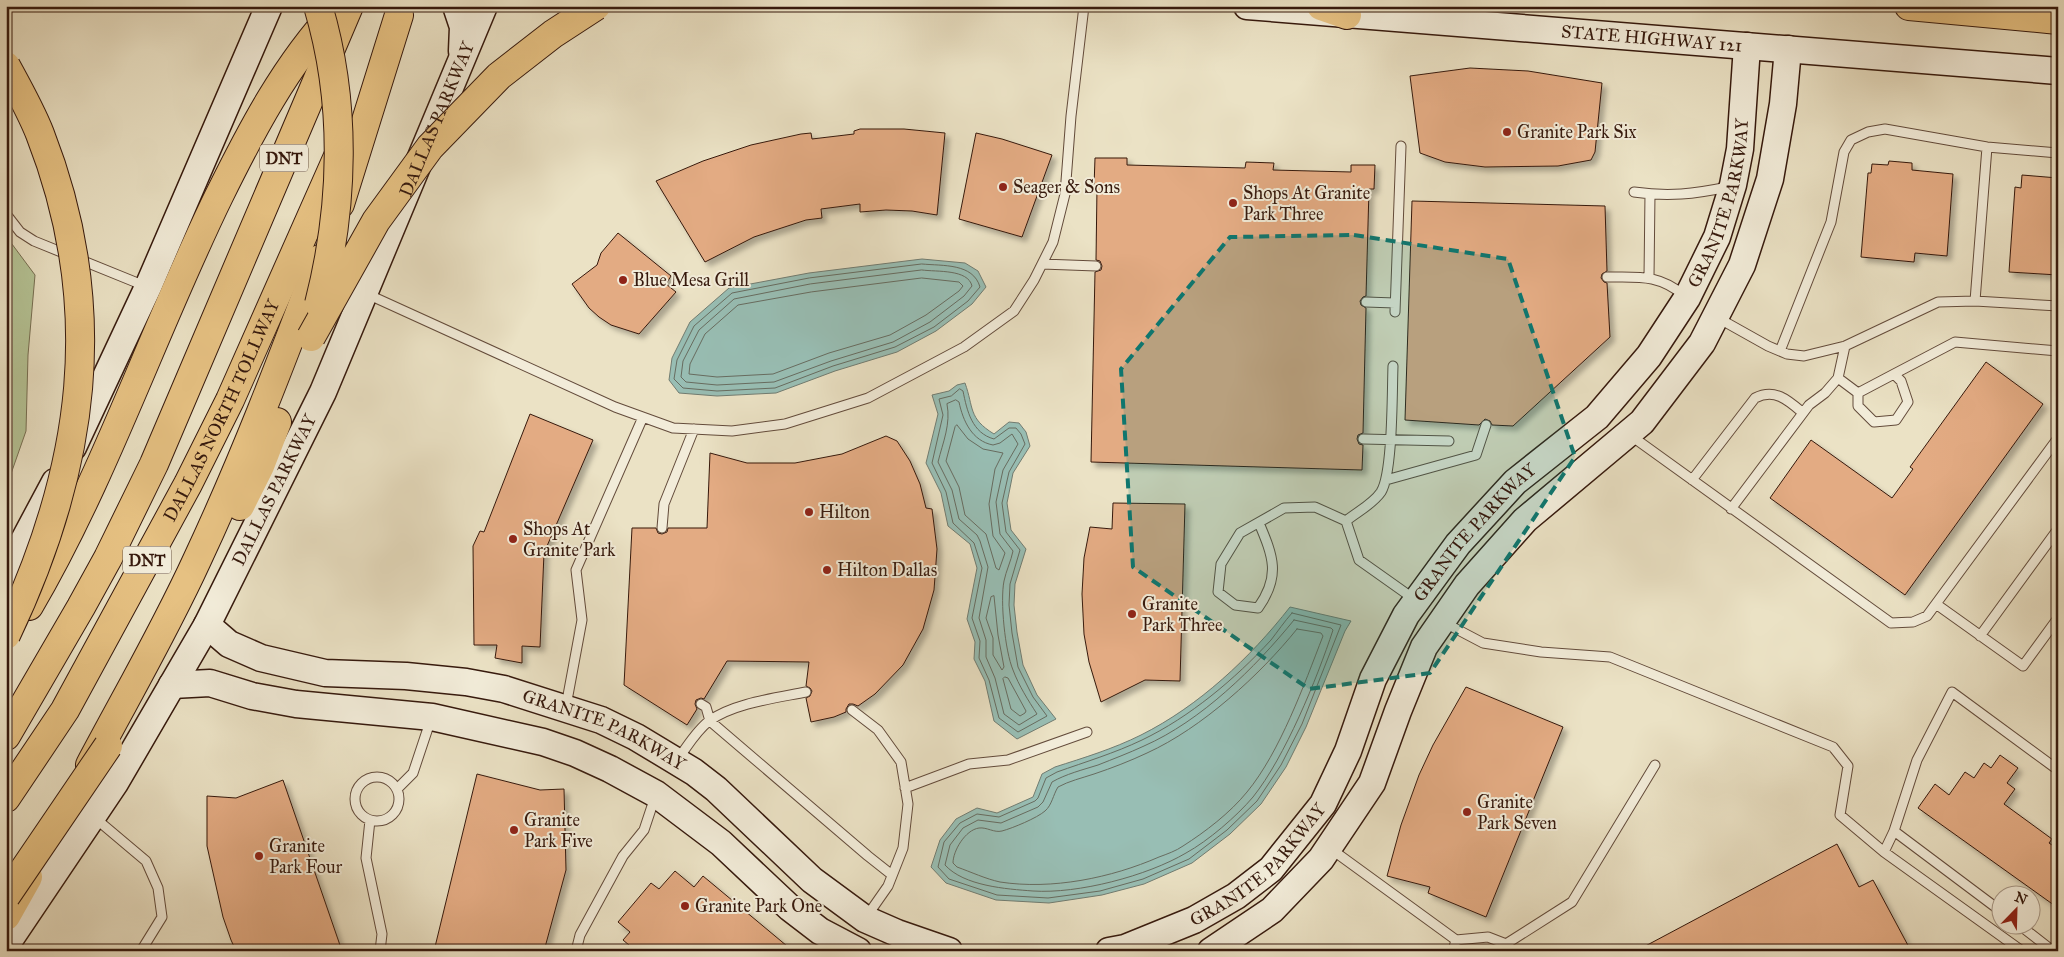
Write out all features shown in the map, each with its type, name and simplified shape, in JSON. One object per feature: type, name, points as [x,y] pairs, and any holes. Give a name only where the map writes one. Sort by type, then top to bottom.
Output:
[{"type":"highway","points":[[6,896],[108,746],[189,609],[260,466],[311,336],[328,270],[334,234],[340,138],[334,82],[325,30],[318,6]]},
{"type":"highway","points":[[6,645],[45,579],[93,481],[197,242],[236,164],[279,86],[302,52],[340,6]]},
{"type":"highway","name":"DALLAS NORTH TOLLWAY","points":[[6,736],[56,652],[126,522],[154,464],[349,6]]},
{"type":"highway","points":[[311,336],[376,221],[430,147],[499,76],[553,34],[596,6]]},
{"type":"highway","points":[[1321,6],[1347,15]]},
{"type":"highway","points":[[1908,6],[2058,20]]},
{"type":"highway","points":[[6,916],[171,614],[251,437],[322,255],[355,160],[401,10]]},
{"type":"highway","name":"DALLAS NORTH TOLLWAY","points":[[6,798],[65,710],[184,493],[230,400],[269,314],[401,10]]},
{"type":"highway","points":[[6,66],[39,133],[56,178],[71,246],[81,336],[80,374],[69,459],[54,515],[6,635]]},
{"type":"highway","points":[[6,612],[43,525],[52,488]]},
{"type":"street","points":[[6,574],[80,432],[148,288],[270,6]]},
{"type":"street","points":[[456,6],[464,27],[462,59]]},
{"type":"street","name":"DALLAS PARKWAY","points":[[6,945],[115,783],[207,625],[323,392],[484,6]]},
{"type":"street","name":"STATE HIGHWAY 121","points":[[1247,6],[2058,71]]},
{"type":"street","name":"GRANITE PARKWAY","points":[[1120,950],[1194,920],[1236,896],[1271,869],[1323,804],[1348,751],[1373,679],[1406,614],[1458,544],[1515,482],[1597,418],[1649,356],[1687,298],[1717,237],[1733,186],[1740,149],[1747,46]]},
{"type":"street","name":"GRANITE PARKWAY","points":[[1211,951],[1272,910],[1321,860],[1372,783],[1424,647],[1467,585],[1525,520],[1642,422],[1702,343],[1742,265],[1770,180],[1788,50]]},
{"type":"street","points":[[1687,298],[1716,317]]},
{"type":"street","points":[[1416,601],[1442,622]]},
{"type":"street","name":"GRANITE PARKWAY","points":[[207,625],[229,644],[260,658],[325,673],[433,678],[504,689],[566,707],[602,720],[677,760],[716,789],[812,880],[865,919],[914,940],[949,951]]},
{"type":"street","points":[[432,717],[433,678]]},
{"type":"street","name":"GRANITE PARKWAY","points":[[172,686],[210,683],[252,696],[296,704],[432,717],[543,742],[610,769],[656,794],[721,843],[790,908],[820,931],[852,950]]},
{"type":"street","points":[[656,794],[677,760]]},
{"type":"street","points":[[852,950],[865,919]]},
{"type":"lane","points":[[364,293],[615,407],[673,428],[732,431],[785,424],[868,398],[964,347],[1014,311],[1042,264],[1053,242],[1065,194],[1071,116],[1084,6]]},
{"type":"lane","points":[[1780,351],[1831,222],[1844,152],[1851,140],[1868,132],[1884,129],[1987,147],[2058,153]]},
{"type":"lane","points":[[1366,302],[1395,308],[1401,146]]},
{"type":"lane","points":[[1975,301],[1987,147]]},
{"type":"lane","points":[[1634,192],[1688,194],[1733,186]]},
{"type":"lane","points":[[1649,277],[1650,194]]},
{"type":"lane","points":[[6,214],[20,232],[34,241],[148,288]]},
{"type":"lane","points":[[1042,264],[1096,266]]},
{"type":"lane","points":[[1607,277],[1649,277],[1672,284],[1687,298]]},
{"type":"lane","points":[[1716,317],[1780,351],[1787,354],[1804,356],[1845,346],[1938,302],[1975,301],[2058,306]]},
{"type":"lane","points":[[1858,393],[1955,342],[2058,351]]},
{"type":"lane","points":[[1732,509],[1809,404],[1825,393],[1838,378],[1845,346]]},
{"type":"lane","points":[[1346,521],[1382,491],[1386,480],[1390,440],[1393,366]]},
{"type":"lane","points":[[1858,393],[1858,406],[1874,422],[1896,420],[1908,402],[1901,381],[1894,374]]},
{"type":"lane","points":[[1838,378],[1858,393]]},
{"type":"lane","points":[[1692,480],[1754,398],[1764,393],[1781,396],[1803,412]]},
{"type":"lane","points":[[566,707],[582,620],[576,570],[643,417]]},
{"type":"lane","points":[[1386,480],[1476,455],[1486,425]]},
{"type":"lane","points":[[662,528],[664,504],[694,429]]},
{"type":"lane","points":[[1628,434],[1891,623],[1913,622],[1927,616],[2058,438]]},
{"type":"lane","points":[[1363,438],[1448,441]]},
{"type":"lane","points":[[1259,522],[1269,548],[1273,572],[1269,593],[1258,608],[1235,605],[1218,592],[1221,564],[1240,533],[1259,522],[1284,508],[1315,507],[1346,521],[1359,560],[1416,601]]},
{"type":"lane","points":[[1980,636],[2058,529]]},
{"type":"lane","points":[[1936,604],[2023,666],[2058,618]]},
{"type":"lane","points":[[1442,622],[1483,643],[1541,652],[1610,657],[1833,747],[1848,766],[1840,815],[1884,852],[2022,951]]},
{"type":"lane","points":[[677,760],[698,732],[710,721],[733,709],[806,692]]},
{"type":"lane","points":[[1884,852],[1894,831],[1917,760],[1952,692],[2058,770]]},
{"type":"lane","points":[[701,704],[706,707],[710,721],[892,875]]},
{"type":"lane","points":[[852,710],[878,730],[901,762],[908,804],[903,848],[888,886],[865,919]]},
{"type":"lane","points":[[397,789],[413,773],[432,717]]},
{"type":"lane","points":[[905,788],[969,764],[1008,760],[1088,732]]},
{"type":"lane","points":[[1329,847],[1456,940],[1488,937],[1506,947],[1572,902],[1656,765]]},
{"type":"lane","points":[[371,778],[386,779],[397,789],[399,804],[391,817],[377,821],[370,820],[364,817],[356,806],[356,792],[360,786],[371,778]]},
{"type":"lane","points":[[576,951],[580,935],[623,856],[644,830],[656,794]]},
{"type":"lane","points":[[92,816],[146,861],[158,888],[162,917],[141,951]]},
{"type":"lane","points":[[370,820],[366,858],[382,934],[380,951]]},
{"type":"lane","points":[[1894,831],[1992,904]]},
{"type":"lane","points":[[2033,934],[2056,950]]},
{"type":"lane","points":[[1453,951],[1456,940]]},
{"type":"highlighted area","points":[[1354,235],[1508,259],[1575,457],[1430,673],[1309,689],[1133,567],[1121,369],[1230,237]]},
{"type":"green space","points":[[6,236],[35,275],[28,355],[26,431],[6,488]]},
{"type":"water","points":[[922,259],[965,263],[978,271],[986,287],[972,304],[936,331],[897,352],[835,371],[776,393],[717,396],[679,393],[669,380],[672,358],[690,322],[729,288],[809,273]]},
{"type":"water","points":[[965,383],[973,412],[980,423],[994,434],[1009,422],[1019,423],[1026,432],[1030,446],[1013,473],[1007,503],[1011,530],[1026,549],[1015,584],[1014,605],[1023,665],[1037,695],[1056,719],[1017,739],[994,721],[985,681],[974,659],[975,642],[967,619],[977,568],[970,544],[948,526],[941,493],[926,463],[938,414],[932,395],[949,391],[957,385]]},
{"type":"water","points":[[1290,607],[1351,621],[1345,631],[1306,727],[1286,767],[1261,804],[1230,834],[1192,863],[1144,884],[1102,895],[1049,903],[996,900],[946,883],[931,867],[940,840],[956,819],[977,808],[997,813],[1033,797],[1042,774],[1055,767],[1120,745],[1183,710],[1241,662]]},
{"type":"building","name":"Granite Park Six","points":[[1470,68],[1528,71],[1602,83],[1595,152],[1591,160],[1558,166],[1485,167],[1445,162],[1420,153],[1410,76]]},
{"type":"building","points":[[860,129],[904,129],[945,133],[937,215],[912,211],[860,212],[860,204],[821,209],[822,218],[806,220],[754,237],[705,262],[656,181],[703,161],[751,145],[801,134],[811,133],[812,139],[854,134],[854,131]]},
{"type":"building","name":"Seager & Sons","points":[[976,133],[1052,155],[1022,237],[959,219]]},
{"type":"building","points":[[1095,158],[1127,158],[1127,165],[1245,168],[1246,162],[1274,163],[1273,170],[1351,172],[1351,165],[1375,165],[1374,189],[1369,189],[1366,296],[1360,301],[1361,305],[1366,308],[1363,433],[1358,435],[1357,439],[1359,444],[1363,445],[1362,470],[1091,462],[1095,272],[1101,270],[1102,266],[1100,261],[1096,260],[1097,187],[1094,187]]},
{"type":"building","points":[[1889,161],[1912,163],[1912,170],[1953,174],[1947,256],[1915,253],[1914,262],[1861,257],[1868,173],[1871,173],[1872,164],[1888,165]]},
{"type":"building","points":[[2022,175],[2058,178],[2058,275],[2009,272],[2015,187],[2021,188]]},
{"type":"building","points":[[1412,201],[1605,206],[1607,271],[1602,274],[1601,278],[1607,283],[1610,337],[1513,426],[1492,425],[1490,421],[1485,419],[1479,425],[1405,420]]},
{"type":"building","name":"Blue Mesa Grill","points":[[618,233],[671,276],[666,284],[676,292],[639,334],[611,325],[599,317],[589,308],[572,284],[597,265],[601,253]]},
{"type":"building","points":[[1986,362],[2043,404],[1905,595],[1770,498],[1811,440],[1892,498],[1913,469],[1910,467]]},
{"type":"building","name":"Shops At Granite Park","points":[[530,414],[593,440],[544,553],[540,647],[522,646],[522,663],[495,658],[497,645],[474,645],[473,546],[480,531],[484,532]]},
{"type":"building","name":"Hilton Dallas","points":[[886,436],[897,441],[910,461],[920,484],[926,508],[932,509],[937,549],[934,590],[923,629],[903,665],[875,694],[858,706],[849,704],[846,712],[834,717],[811,722],[806,698],[810,696],[812,691],[806,686],[809,662],[727,661],[704,699],[696,700],[697,709],[687,725],[624,685],[632,528],[656,528],[658,533],[662,534],[667,532],[668,528],[707,528],[710,453],[747,463],[795,463],[842,454]]},
{"type":"building","name":"Granite Park Three","points":[[1113,503],[1185,504],[1180,681],[1145,680],[1101,702],[1089,662],[1084,634],[1082,594],[1084,558],[1090,527],[1112,529]]},
{"type":"building","name":"Granite Park Seven","points":[[1466,687],[1563,727],[1486,917],[1428,893],[1430,887],[1387,876],[1401,825],[1419,775],[1433,745]]},
{"type":"building","points":[[2000,755],[2018,768],[2007,783],[2015,789],[2004,804],[2052,839],[2049,843],[2058,849],[2058,908],[2042,897],[2042,884],[2024,884],[1918,808],[1935,784],[1949,795],[1965,772],[1974,778],[1984,763],[1991,768]]},
{"type":"building","name":"Granite Park Five","points":[[477,774],[540,790],[564,789],[566,870],[544,951],[434,951]]},
{"type":"building","name":"Granite Park Four","points":[[283,780],[342,951],[236,951],[223,917],[207,846],[207,796],[236,798]]},
{"type":"building","points":[[1837,844],[1859,887],[1873,880],[1911,951],[1636,951]]},
{"type":"building","name":"Granite Park One","points":[[675,871],[694,887],[703,876],[793,951],[636,951],[623,940],[630,932],[618,922],[651,883],[659,889]]},
{"type":"place","name":"Granite Park Six","points":[[1507,132]]},
{"type":"place","name":"Seager & Sons","points":[[1003,187]]},
{"type":"place","name":"Shops At Granite Park Three","points":[[1233,203]]},
{"type":"place","name":"Blue Mesa Grill","points":[[623,280]]},
{"type":"place","name":"Hilton","points":[[809,512]]},
{"type":"place","name":"Shops At Granite Park","points":[[513,539]]},
{"type":"place","name":"Hilton Dallas","points":[[827,570]]},
{"type":"place","name":"Granite Park Three","points":[[1132,614]]},
{"type":"place","name":"Granite Park Seven","points":[[1467,812]]},
{"type":"place","name":"Granite Park Five","points":[[514,830]]},
{"type":"place","name":"Granite Park Four","points":[[259,856]]},
{"type":"place","name":"Granite Park One","points":[[685,906]]}]
